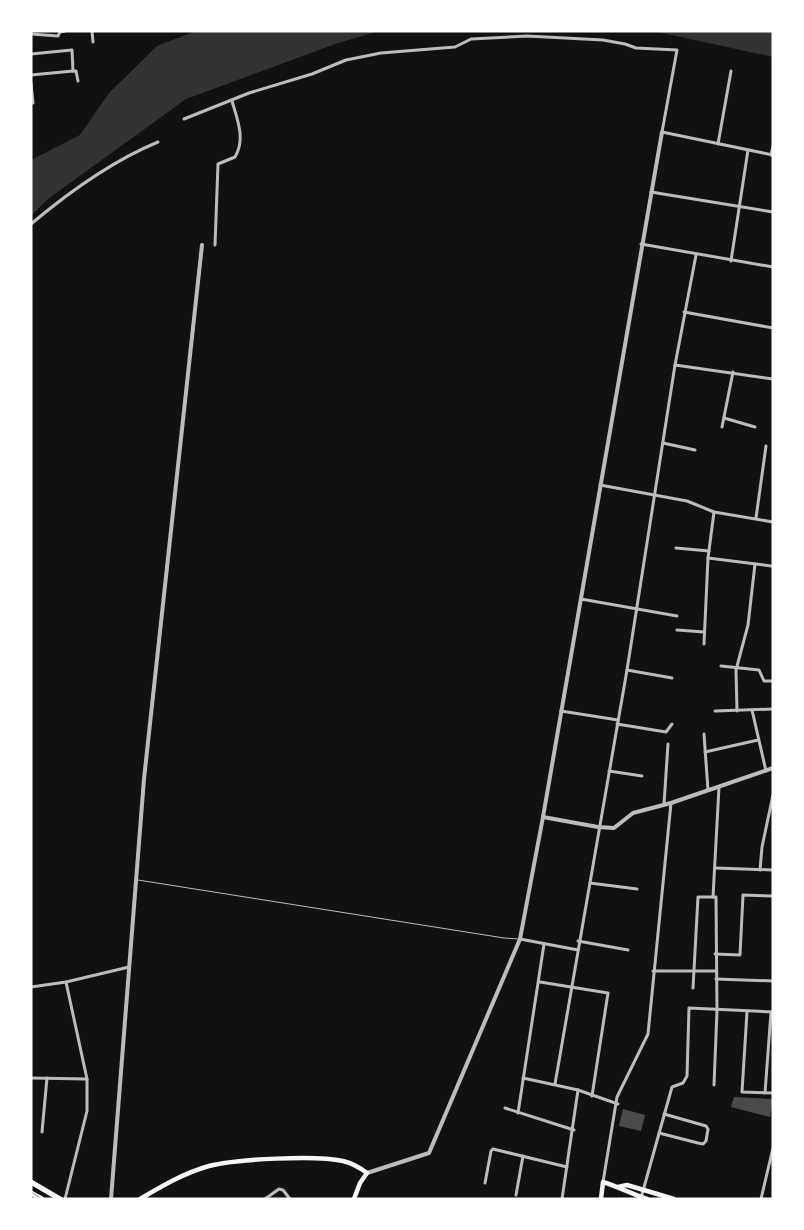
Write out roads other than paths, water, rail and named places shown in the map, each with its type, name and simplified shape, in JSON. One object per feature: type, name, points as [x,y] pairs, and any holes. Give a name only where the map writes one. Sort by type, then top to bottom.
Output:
[{"type":"main road","points":[[140,1199],[180,1177],[224,1163],[331,1159],[354,1164],[367,1173],[360,1182],[354,1199]]},
{"type":"main road","points":[[31,1182],[60,1199]]},
{"type":"main road","points":[[601,1199],[603,1182],[618,1187],[626,1193],[647,1199]]},
{"type":"main road","points":[[618,1187],[627,1185],[674,1199]]},
{"type":"main road","points":[[31,1193],[40,1198]]},
{"type":"street","points":[[31,34],[58,36],[60,32],[65,31]]},
{"type":"street","points":[[92,31],[94,42]]},
{"type":"street","points":[[184,119],[346,60],[381,53],[448,49],[471,40],[504,36],[603,40],[636,48],[677,50],[562,711],[520,939],[429,1153],[367,1173]]},
{"type":"street","points":[[31,54],[72,50],[74,71],[78,81]]},
{"type":"street","points":[[31,75],[74,71]]},
{"type":"street","points":[[718,144],[731,71]]},
{"type":"street","points":[[31,83],[33,103],[31,103]]},
{"type":"street","points":[[215,246],[218,164],[235,157],[240,148],[240,130],[232,101]]},
{"type":"street","points":[[662,132],[772,155],[773,146]]},
{"type":"street","points":[[31,224],[47,210],[113,165],[158,142]]},
{"type":"street","points":[[731,261],[748,150]]},
{"type":"street","points":[[651,192],[773,212]]},
{"type":"street","points":[[642,244],[773,267]]},
{"type":"street","points":[[110,1199],[135,879],[202,245]]},
{"type":"street","points":[[555,1084],[572,988],[578,941],[627,670],[684,312],[696,255]]},
{"type":"street","points":[[684,312],[773,328]]},
{"type":"street","points":[[675,365],[773,379]]},
{"type":"street","points":[[722,427],[733,372]]},
{"type":"street","points":[[724,418],[755,427]]},
{"type":"street","points":[[663,443],[695,450]]},
{"type":"street","points":[[756,518],[766,446]]},
{"type":"street","points":[[600,485],[687,501],[714,512],[773,522]]},
{"type":"street","points":[[704,644],[708,558],[714,512]]},
{"type":"street","points":[[676,548],[709,551]]},
{"type":"street","points":[[708,558],[772,566]]},
{"type":"street","points":[[737,711],[737,666],[748,625],[755,564]]},
{"type":"street","points":[[581,599],[677,616]]},
{"type":"street","points":[[677,630],[704,632]]},
{"type":"street","points":[[721,666],[737,666],[759,670],[764,681],[773,681]]},
{"type":"street","points":[[627,670],[672,678]]},
{"type":"street","points":[[715,711],[773,709]]},
{"type":"street","points":[[752,710],[766,771]]},
{"type":"street","points":[[562,711],[618,720]]},
{"type":"street","points":[[617,724],[666,732],[672,724]]},
{"type":"street","points":[[704,734],[708,790]]},
{"type":"street","points":[[705,752],[758,740]]},
{"type":"street","points":[[664,804],[668,744]]},
{"type":"street","points":[[543,817],[614,828],[632,813],[671,803],[773,768]]},
{"type":"street","points":[[609,771],[642,776]]},
{"type":"street","points":[[713,897],[719,787]]},
{"type":"street","points":[[760,870],[768,812],[773,795]]},
{"type":"street","points":[[603,1182],[618,1104],[617,1097],[648,1034],[671,803]]},
{"type":"street","points":[[768,812],[773,812]]},
{"type":"street","points":[[715,868],[773,870]]},
{"type":"street","points":[[590,883],[637,889]]},
{"type":"street","points":[[715,954],[740,955],[743,895],[773,896]]},
{"type":"street","points":[[693,988],[698,896],[716,897],[717,1011],[714,1085]]},
{"type":"street","points":[[520,939],[578,950]]},
{"type":"street","points":[[578,941],[628,950]]},
{"type":"street","points":[[518,1112],[540,982],[544,944]]},
{"type":"street","points":[[31,988],[129,967]]},
{"type":"street","points":[[653,971],[716,971]]},
{"type":"street","points":[[716,979],[773,981]]},
{"type":"street","points":[[65,1199],[87,1111],[87,1079],[66,982]]},
{"type":"street","points":[[540,982],[608,994],[592,1096]]},
{"type":"street","points":[[641,1198],[672,1087],[683,1083],[687,1076],[690,1008],[717,1011],[772,1012],[765,1093]]},
{"type":"street","points":[[747,1012],[742,1092],[773,1092]]},
{"type":"street","points":[[31,1078],[87,1079]]},
{"type":"street","points":[[42,1132],[48,1078]]},
{"type":"street","points":[[523,1078],[578,1090],[618,1104]]},
{"type":"street","points":[[562,1199],[574,1130],[578,1090]]},
{"type":"street","points":[[505,1108],[574,1130]]},
{"type":"street","points":[[659,1133],[703,1144],[706,1141],[708,1129],[706,1126],[664,1114]]},
{"type":"street","points":[[486,1183],[491,1151],[493,1149],[568,1167]]},
{"type":"street","points":[[761,1199],[773,1149]]},
{"type":"street","points":[[516,1195],[523,1156]]},
{"type":"street","points":[[265,1199],[279,1189],[283,1190],[290,1199]]},
{"type":"lane","points":[[135,879],[520,939]]},
{"type":"railway","points":[[31,1192],[42,1199]]}]
